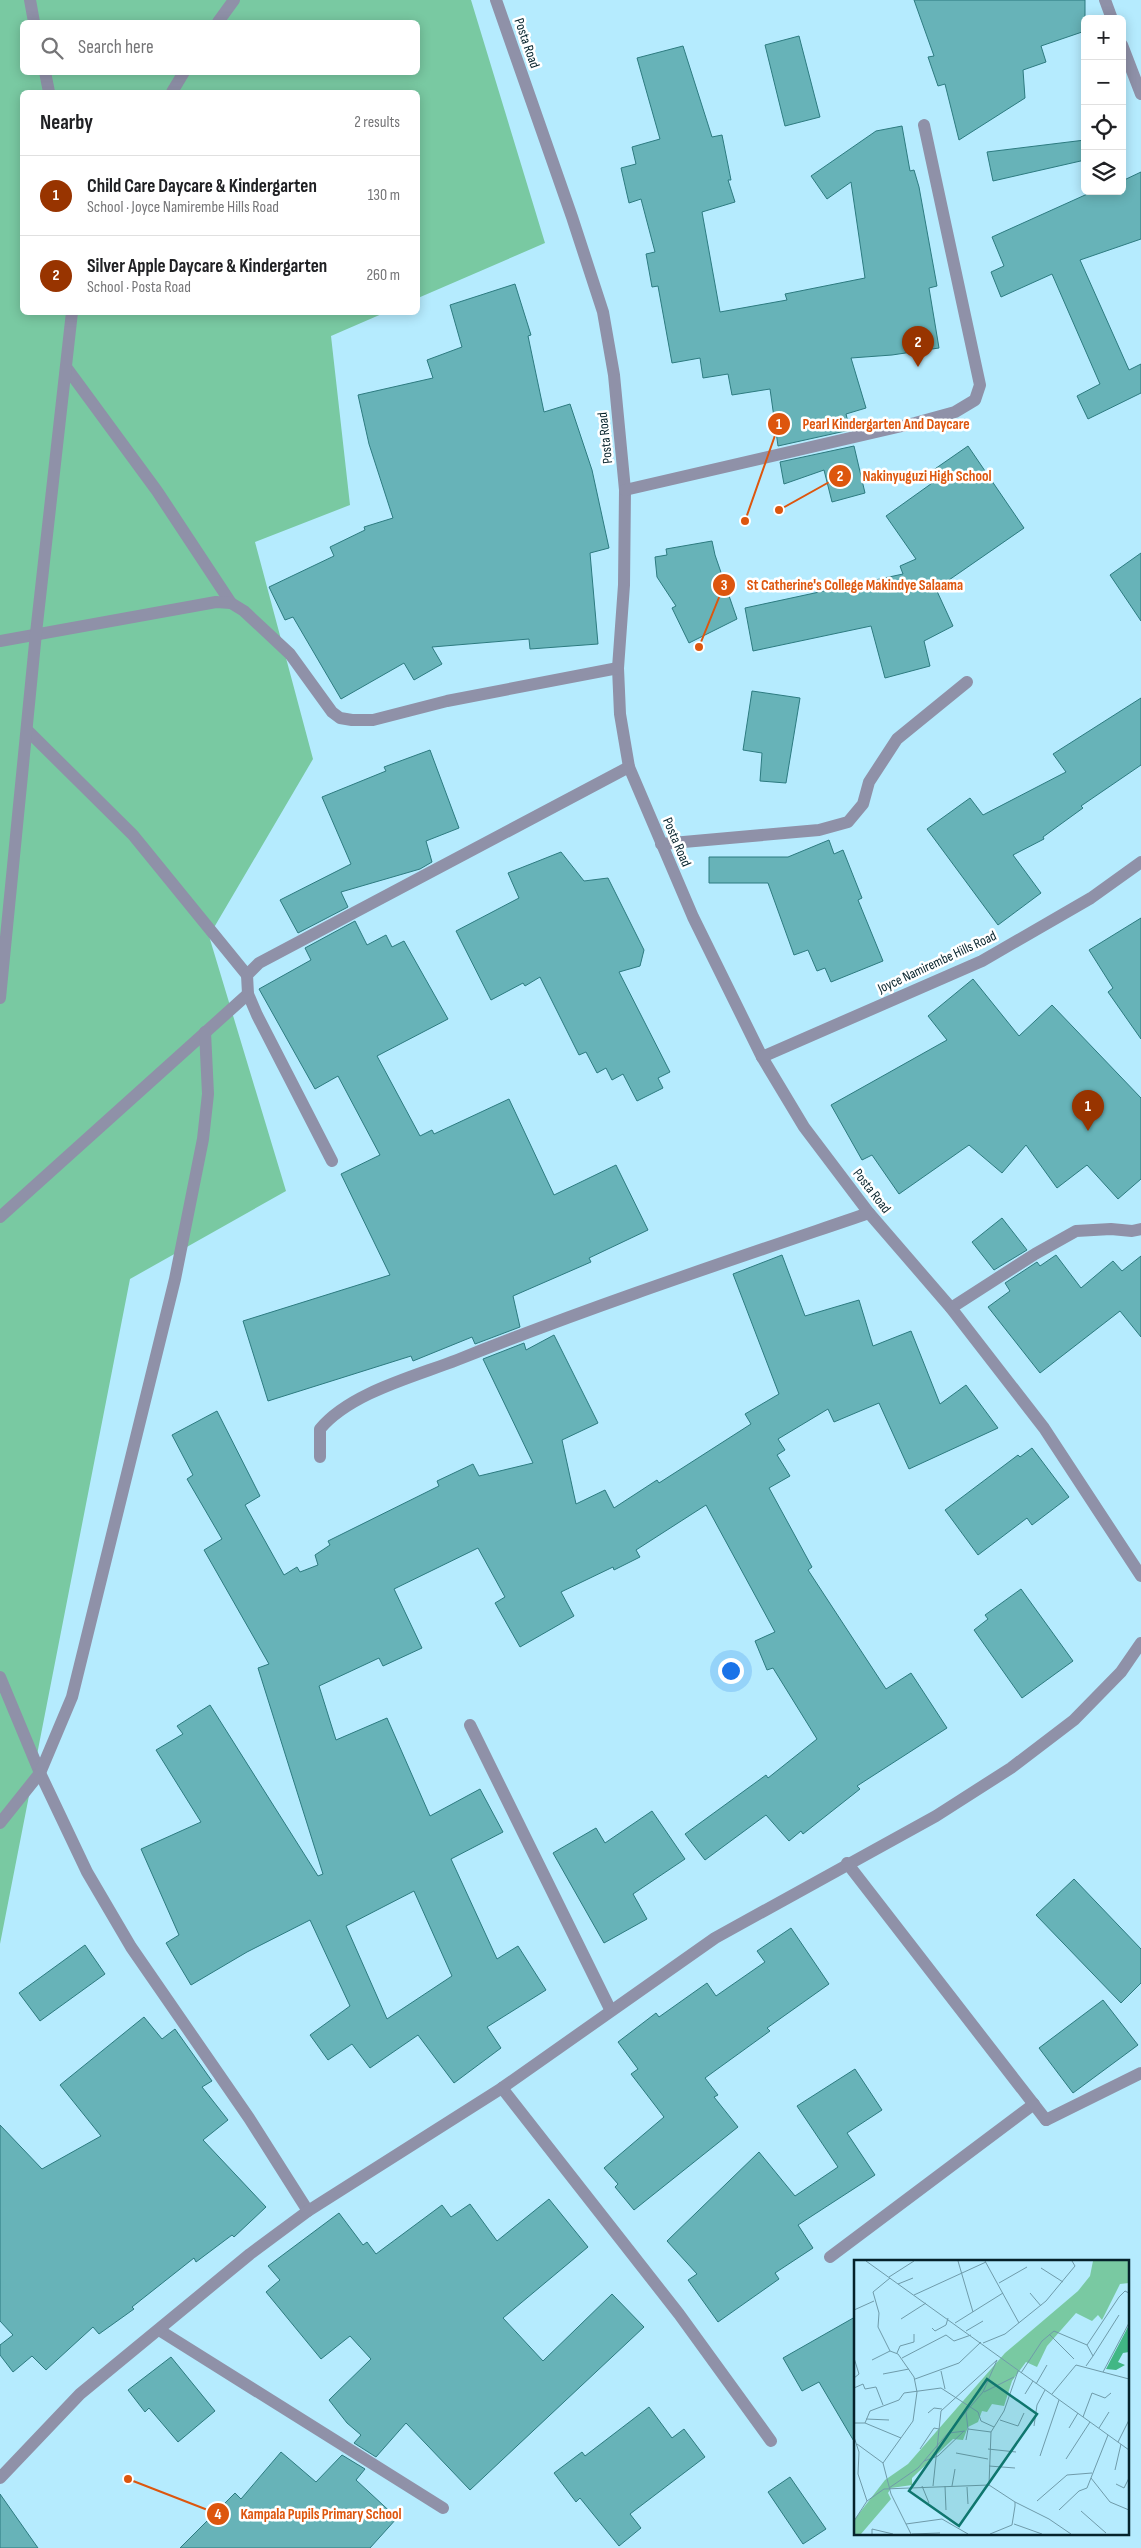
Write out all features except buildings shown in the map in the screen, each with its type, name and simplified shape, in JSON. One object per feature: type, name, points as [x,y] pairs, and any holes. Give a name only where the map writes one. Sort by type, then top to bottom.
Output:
[{"type":"street","points":[[30,0],[34,20]]},
{"type":"street","points":[[219,20],[234,0]]},
{"type":"street","name":"Posta Road","points":[[496,0],[603,312],[614,375],[625,490],[624,585],[618,668],[620,714],[629,767],[692,917],[762,1057],[804,1127],[869,1213],[951,1308],[1044,1428],[1141,1576]]},
{"type":"street","points":[[1105,0],[1111,15]]},
{"type":"street","points":[[1126,55],[1141,94]]},
{"type":"street","points":[[46,75],[49,90]]},
{"type":"street","points":[[173,90],[182,75]]},
{"type":"street","points":[[625,490],[915,423],[955,412],[974,400],[980,385],[924,125]]},
{"type":"street","points":[[0,998],[28,731],[36,633],[72,315]]},
{"type":"street","points":[[66,367],[157,491],[231,603],[244,611],[290,654],[332,712],[340,718],[373,720],[447,701],[618,668]]},
{"type":"street","points":[[0,641],[216,602],[231,603]]},
{"type":"street","points":[[661,844],[819,830],[848,822],[863,804],[869,782],[897,738],[968,682]]},
{"type":"street","points":[[28,731],[133,835],[247,976],[248,994],[332,1161]]},
{"type":"street","points":[[247,976],[260,962],[629,767]]},
{"type":"street","name":"Joyce Namirembe Hills Road","points":[[762,1057],[982,961],[1091,898],[1141,862]]},
{"type":"street","points":[[0,1217],[248,994]]},
{"type":"street","points":[[0,1823],[40,1773],[72,1697],[175,1279],[202,1139],[208,1094],[205,1032]]},
{"type":"street","points":[[320,1457],[320,1429],[332,1415],[367,1395],[538,1328],[869,1213]]},
{"type":"street","points":[[951,1308],[1035,1254],[1076,1231],[1111,1229],[1132,1231],[1141,1229]]},
{"type":"street","points":[[0,2478],[80,2394],[308,2211],[502,2088],[610,2009],[715,1938],[847,1863],[936,1816],[1019,1762],[1074,1720],[1121,1672],[1141,1643]]},
{"type":"street","points":[[0,1677],[40,1773],[86,1872],[131,1947],[248,2118],[308,2211]]},
{"type":"street","points":[[470,1725],[610,2009]]},
{"type":"street","points":[[847,1863],[1046,2120],[1141,2073]]},
{"type":"street","points":[[502,2088],[679,2314],[771,2441]]},
{"type":"street","points":[[830,2257],[1034,2104]]},
{"type":"street","points":[[158,2330],[443,2508]]},
{"type":"green space","points":[[0,0],[471,0],[545,243],[420,297],[420,90],[20,90],[20,315],[379,315],[331,336],[350,505],[255,542],[313,759],[209,936],[286,1191],[130,1279],[0,1944]]},
{"type":"place","name":"Silver Apple Daycare & Kindergarten","points":[[918,367]]},
{"type":"place","name":"Nakinyuguzi High School","points":[[779,510]]},
{"type":"place","name":"Pearl Kindergarten And Daycare","points":[[745,521]]},
{"type":"place","name":"St Catherine's College Makindye Salaama","points":[[699,647]]},
{"type":"place","name":"Child Care Daycare & Kindergarten","points":[[1088,1131]]},
{"type":"place","name":"Kampala Pupils Primary School","points":[[128,2479]]}]
